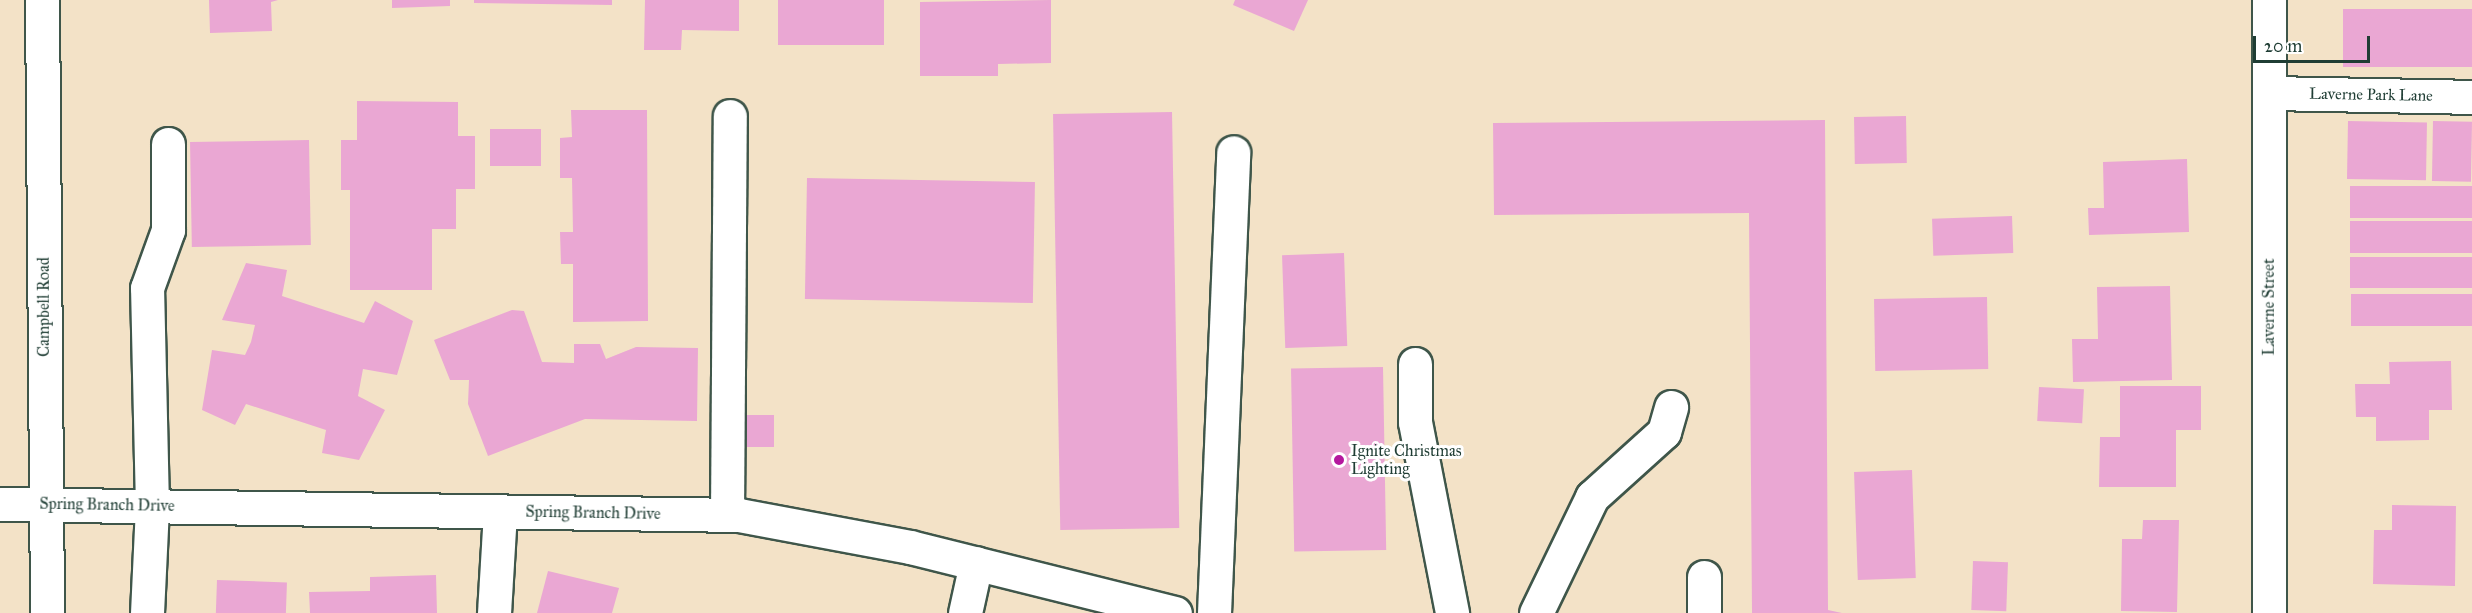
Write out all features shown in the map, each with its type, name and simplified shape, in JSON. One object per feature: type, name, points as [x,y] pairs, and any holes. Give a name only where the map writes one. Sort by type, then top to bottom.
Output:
[{"type":"street","name":"Campbell Road","points":[[42,0],[47,613]]},
{"type":"street","name":"Laverne Street","points":[[2269,0],[2269,613]]},
{"type":"street","name":"Laverne Park Lane","points":[[2269,93],[2472,97]]},
{"type":"street","points":[[727,515],[730,116]]},
{"type":"street","points":[[147,613],[152,506],[147,288],[168,230],[168,144]]},
{"type":"street","points":[[1214,613],[1233,152]]},
{"type":"street","points":[[1415,364],[1415,422],[1452,613]]},
{"type":"street","points":[[1536,613],[1592,497],[1664,432],[1671,407]]},
{"type":"street","name":"Spring Branch Drive","points":[[0,504],[727,515],[976,563],[1175,613]]},
{"type":"street","points":[[494,613],[500,511]]},
{"type":"street","points":[[965,613],[976,563]]},
{"type":"street","points":[[1704,577],[1704,613]]},
{"type":"building","points":[[209,0],[278,0],[271,2],[272,31],[210,33]]},
{"type":"building","points":[[392,0],[450,0],[450,6],[392,8]]},
{"type":"building","points":[[474,0],[612,0],[612,5],[474,3]]},
{"type":"building","points":[[645,0],[739,0],[739,31],[682,30],[681,50],[644,50]]},
{"type":"building","points":[[778,0],[884,0],[884,45],[778,45]]},
{"type":"building","points":[[1051,0],[1051,63],[998,64],[998,76],[920,76],[920,2]]},
{"type":"building","points":[[1235,0],[1308,0],[1294,31],[1233,5]]},
{"type":"building","points":[[2343,9],[2472,9],[2472,67],[2343,67]]},
{"type":"building","points":[[357,101],[458,102],[458,136],[475,136],[475,189],[456,189],[456,229],[432,229],[432,290],[350,290],[350,190],[341,190],[341,140],[357,140]]},
{"type":"building","points":[[571,110],[647,110],[648,321],[573,322],[573,264],[561,264],[560,232],[573,232],[572,178],[560,178],[560,138],[572,137]]},
{"type":"building","points":[[1172,112],[1179,528],[1060,530],[1053,114]]},
{"type":"building","points":[[1906,116],[1907,163],[1855,164],[1854,117]]},
{"type":"building","points":[[1825,120],[1828,610],[1842,613],[1752,613],[1749,213],[1494,215],[1493,123]]},
{"type":"building","points":[[2348,121],[2427,122],[2426,180],[2347,179]]},
{"type":"building","points":[[2433,121],[2472,122],[2471,182],[2432,181]]},
{"type":"building","points":[[490,129],[541,129],[541,166],[490,166]]},
{"type":"building","points":[[309,140],[311,245],[192,247],[190,142]]},
{"type":"building","points":[[2187,159],[2189,232],[2089,235],[2088,208],[2104,208],[2103,162]]},
{"type":"building","points":[[807,178],[1035,182],[1033,303],[805,299]]},
{"type":"building","points":[[2350,186],[2472,186],[2472,218],[2350,218]]},
{"type":"building","points":[[2012,216],[2013,253],[1933,256],[1932,219]]},
{"type":"building","points":[[2350,221],[2472,221],[2472,253],[2350,253]]},
{"type":"building","points":[[1344,253],[1347,346],[1285,348],[1282,255]]},
{"type":"building","points":[[2350,257],[2472,257],[2472,288],[2350,288]]},
{"type":"building","points":[[246,263],[287,270],[282,296],[364,323],[375,301],[413,321],[397,375],[363,369],[358,396],[385,410],[359,460],[322,453],[326,430],[246,404],[235,425],[202,410],[212,350],[245,355],[251,342],[255,325],[222,320]]},
{"type":"building","points":[[2170,286],[2172,380],[2073,382],[2072,339],[2098,339],[2097,287]]},
{"type":"building","points":[[2351,294],[2472,294],[2472,326],[2351,326]]},
{"type":"building","points":[[1987,297],[1988,369],[1875,371],[1874,299]]},
{"type":"building","points":[[512,310],[524,311],[542,362],[574,363],[574,344],[600,344],[606,359],[636,347],[698,348],[697,421],[585,419],[488,456],[468,404],[469,380],[450,380],[434,340]]},
{"type":"building","points":[[2451,361],[2452,410],[2429,410],[2429,440],[2376,441],[2376,417],[2356,417],[2355,384],[2390,384],[2389,362]]},
{"type":"building","name":"Ignite Christmas Lighting","points":[[1383,367],[1386,550],[1294,552],[1291,369]]},
{"type":"building","points":[[2120,386],[2201,386],[2201,430],[2176,430],[2176,487],[2099,487],[2100,437],[2120,437]]},
{"type":"building","points":[[2039,387],[2084,389],[2082,423],[2037,421]]},
{"type":"building","points":[[747,415],[774,415],[774,447],[747,447]]},
{"type":"building","points":[[1912,470],[1916,578],[1858,580],[1854,472]]},
{"type":"building","points":[[2392,505],[2456,506],[2455,586],[2373,584],[2374,530],[2392,530]]},
{"type":"building","points":[[2143,520],[2179,520],[2177,612],[2121,611],[2122,539],[2142,539]]},
{"type":"building","points":[[1973,561],[2008,562],[2006,611],[1971,610]]},
{"type":"building","points":[[548,571],[619,588],[612,613],[537,613]]},
{"type":"building","points":[[436,575],[437,613],[310,613],[309,592],[370,591],[370,577]]},
{"type":"building","points":[[217,580],[287,582],[286,613],[216,613]]},
{"type":"place","name":"Ignite Christmas Lighting","points":[[1339,460]]}]
